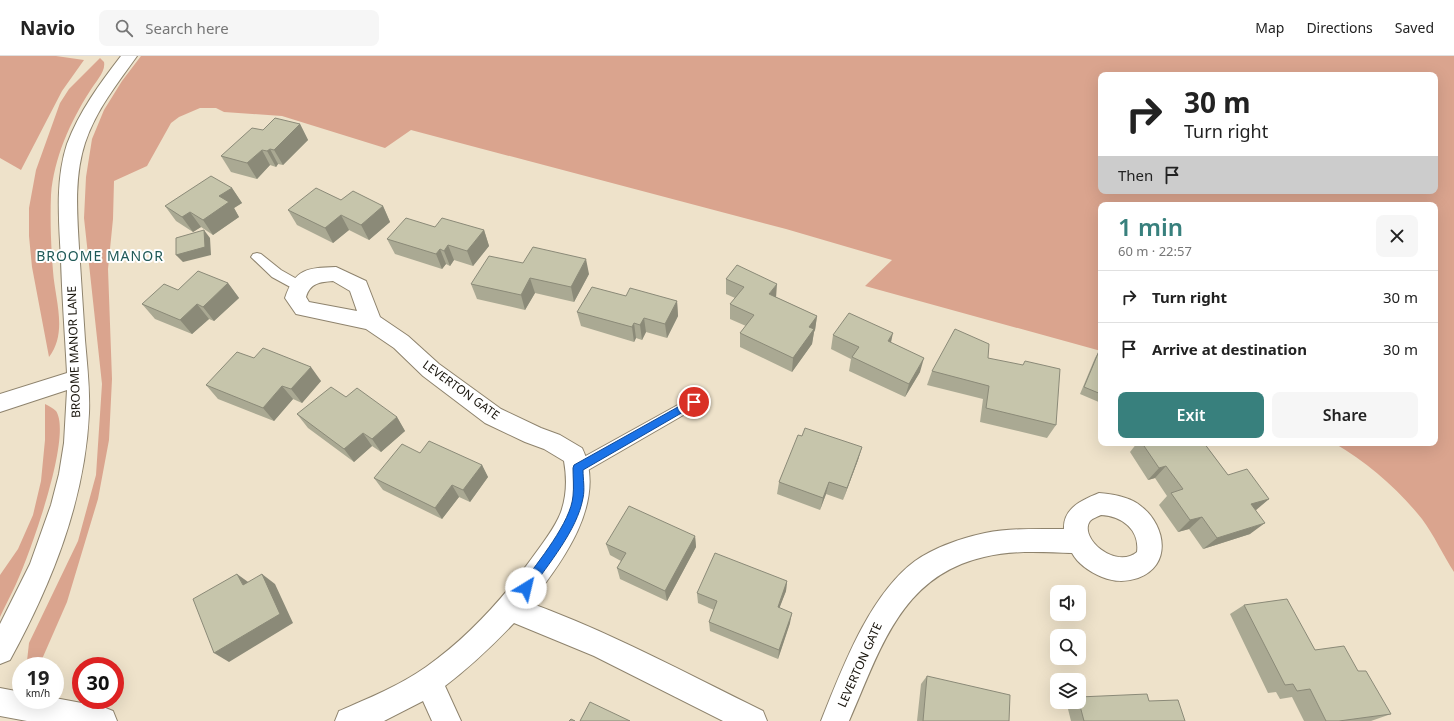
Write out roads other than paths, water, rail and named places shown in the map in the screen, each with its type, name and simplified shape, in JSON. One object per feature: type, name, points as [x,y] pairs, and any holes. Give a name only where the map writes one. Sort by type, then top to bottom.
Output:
[{"type":"street","name":"BROOME MANOR LANE","points":[[0,650],[32,592],[49,549],[66,494],[74,450],[78,421],[77,378],[68,214],[68,187],[72,159],[91,111],[108,84],[129,56]]},
{"type":"street","points":[[298,286],[313,275],[336,274],[359,286],[371,322]]},
{"type":"street","name":"LEVERTON GATE","points":[[298,286],[295,298],[303,308],[371,322],[382,328],[401,342],[431,370],[493,416],[533,435],[552,442],[574,455],[578,468]]},
{"type":"street","points":[[0,403],[77,378]]},
{"type":"street","points":[[349,721],[372,713],[408,695],[429,682],[478,642],[510,608],[534,577],[573,516],[578,497],[578,468]]},
{"type":"street","name":"LEVERTON GATE","points":[[835,721],[859,664],[882,616],[901,590],[917,574],[941,559],[986,544],[1079,541]]},
{"type":"street","points":[[510,608],[550,623],[619,654],[753,721]]},
{"type":"street","points":[[429,682],[447,721]]},
{"type":"street","points":[[0,702],[104,721]]},
{"type":"lane","points":[[257,257],[268,268],[285,280],[298,286]]},
{"type":"lane","points":[[578,468],[694,402]]},
{"type":"district","name":"BROOME MANOR","points":[[100,256]]}]
